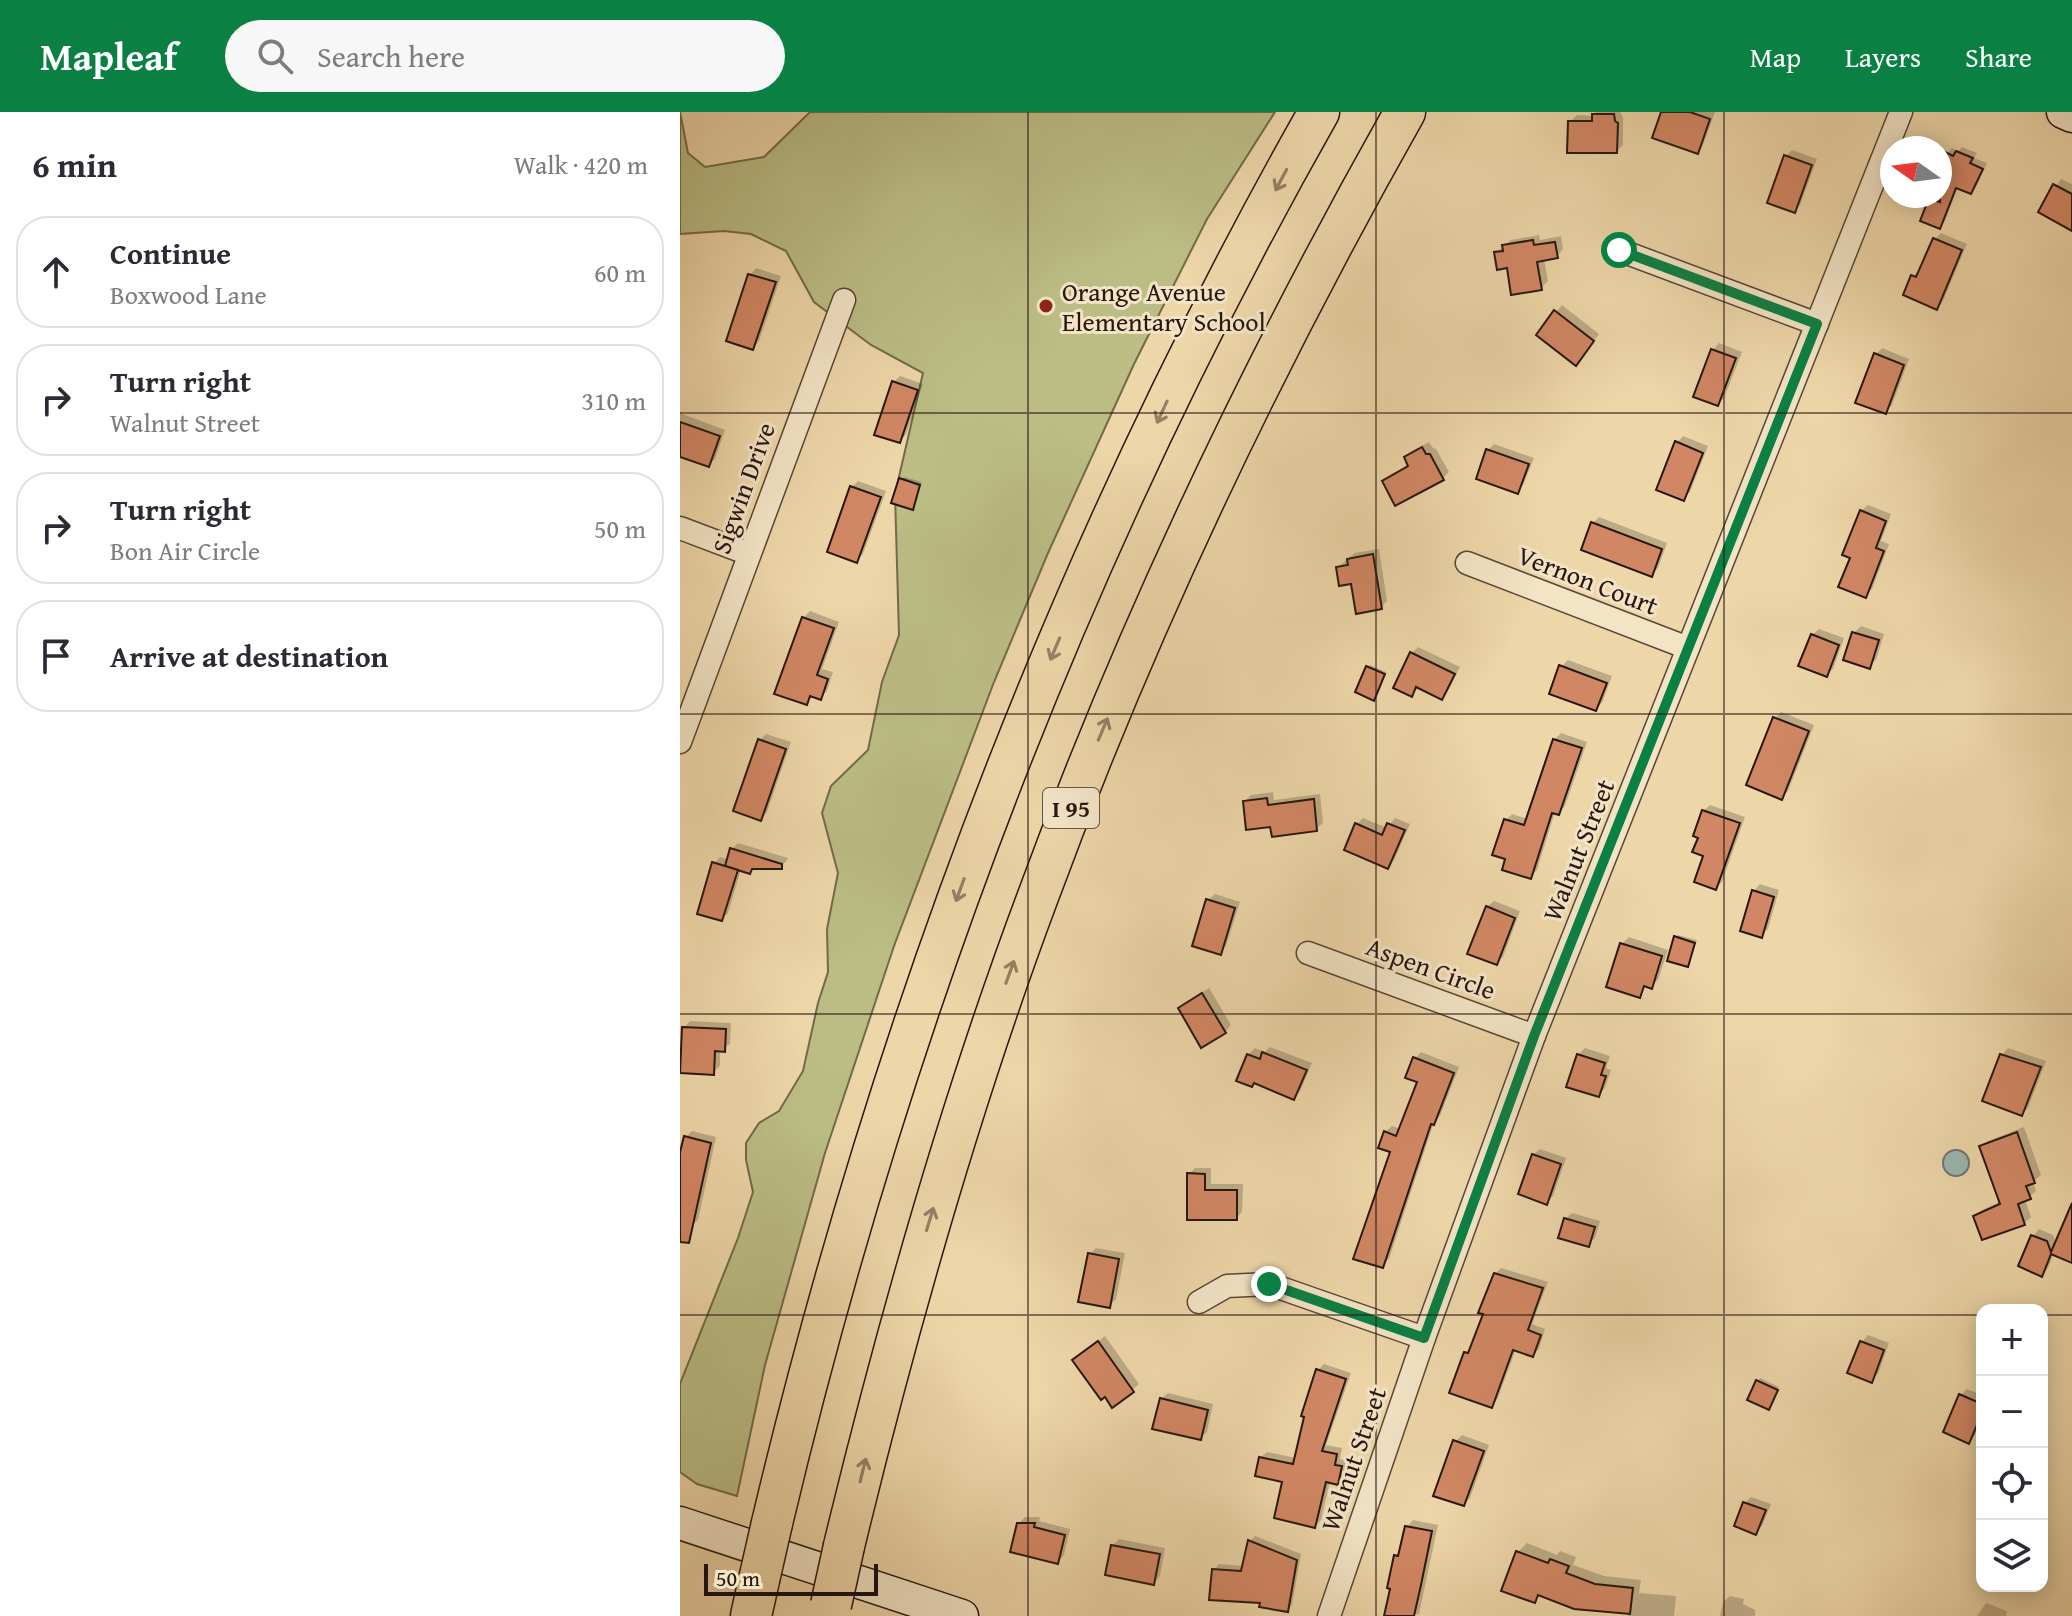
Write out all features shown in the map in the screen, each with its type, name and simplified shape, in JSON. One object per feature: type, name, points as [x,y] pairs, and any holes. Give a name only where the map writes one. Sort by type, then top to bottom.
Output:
[{"type":"highway","points":[[755,1598],[807,1380],[852,1217],[920,1002],[980,835],[1071,612],[1146,446],[1221,294],[1319,112]]},
{"type":"highway","name":"I 95","points":[[830,1610],[903,1312],[952,1147],[1006,983],[1066,820],[1166,581],[1239,424],[1318,269],[1405,112]]},
{"type":"main road","points":[[2063,112],[2072,116]]},
{"type":"main road","points":[[680,1523],[962,1616]]},
{"type":"street","name":"Walnut Street","points":[[1329,1616],[1424,1338],[1534,1036],[1901,112]]},
{"type":"street","points":[[1619,250],[1817,324]]},
{"type":"street","name":"Sigwin Drive","points":[[680,742],[844,300]]},
{"type":"street","points":[[680,528],[749,554]]},
{"type":"street","name":"Vernon Court","points":[[1467,563],[1688,648]]},
{"type":"street","name":"Aspen Circle","points":[[1308,953],[1534,1036]]},
{"type":"street","points":[[1199,1302],[1227,1286],[1269,1284],[1424,1338]]},
{"type":"green space","points":[[680,112],[688,153],[705,167],[764,157],[810,112],[1275,112],[1207,219],[1134,364],[1048,553],[994,682],[894,946],[825,1153],[765,1365],[737,1496],[697,1484],[680,1472],[680,1384],[753,1192],[746,1160],[746,1143],[759,1123],[779,1111],[803,1071],[828,972],[827,929],[838,873],[822,813],[831,786],[868,750],[882,682],[899,635],[895,494],[923,373],[871,345],[814,302],[786,251],[751,234],[724,231],[680,234]]},
{"type":"water","points":[[1956,1150],[1965,1154],[1969,1163],[1965,1172],[1956,1176],[1947,1172],[1943,1163],[1947,1154]]},
{"type":"building","points":[[1661,112],[1690,112],[1710,119],[1698,154],[1652,138]]},
{"type":"building","points":[[1592,114],[1614,114],[1618,123],[1617,153],[1567,153],[1568,121],[1592,121]]},
{"type":"building","points":[[1956,151],[1973,158],[1970,163],[1983,169],[1971,194],[1956,188],[1952,198],[1952,156]]},
{"type":"building","points":[[1784,155],[1812,165],[1795,213],[1767,203]]},
{"type":"building","points":[[2053,184],[2072,194],[2072,231],[2038,212]]},
{"type":"building","points":[[1925,208],[1948,208],[1940,229],[1920,221]]},
{"type":"building","points":[[1933,238],[1962,250],[1937,310],[1903,295],[1911,275],[1916,277]]},
{"type":"building","points":[[1533,240],[1534,245],[1555,242],[1558,258],[1537,262],[1542,290],[1511,295],[1507,268],[1497,270],[1494,252],[1503,251],[1502,245]]},
{"type":"building","points":[[748,274],[776,282],[753,350],[726,341]]},
{"type":"building","points":[[1554,310],[1594,341],[1576,366],[1536,335]]},
{"type":"building","points":[[1711,349],[1736,358],[1718,406],[1693,397]]},
{"type":"building","points":[[1874,353],[1904,365],[1886,414],[1855,403]]},
{"type":"building","points":[[892,381],[918,390],[900,443],[874,435]]},
{"type":"building","points":[[680,422],[720,436],[709,467],[680,457]]},
{"type":"building","points":[[1675,441],[1703,453],[1684,501],[1656,490]]},
{"type":"building","points":[[1422,447],[1426,454],[1430,454],[1444,480],[1395,506],[1382,481],[1408,466],[1404,457]]},
{"type":"building","points":[[1486,449],[1529,464],[1518,494],[1476,479]]},
{"type":"building","points":[[899,478],[920,485],[913,510],[891,503]]},
{"type":"building","points":[[850,486],[881,497],[857,563],[827,552]]},
{"type":"building","points":[[1860,510],[1886,521],[1876,548],[1884,551],[1866,598],[1838,587],[1850,558],[1842,555]]},
{"type":"building","points":[[1591,522],[1662,549],[1652,577],[1581,550]]},
{"type":"building","points":[[1373,554],[1382,609],[1356,614],[1351,584],[1339,586],[1336,567],[1348,565],[1347,559]]},
{"type":"building","points":[[802,617],[834,628],[817,675],[828,679],[821,700],[810,696],[807,705],[774,694]]},
{"type":"building","points":[[1852,632],[1879,640],[1870,669],[1843,660]]},
{"type":"building","points":[[1811,634],[1839,645],[1827,677],[1798,666]]},
{"type":"building","points":[[1410,652],[1455,674],[1442,700],[1416,687],[1412,697],[1393,688]]},
{"type":"building","points":[[1559,665],[1607,683],[1596,711],[1549,694]]},
{"type":"building","points":[[1366,666],[1385,674],[1374,701],[1355,692]]},
{"type":"building","points":[[1773,717],[1809,731],[1782,800],[1746,785]]},
{"type":"building","points":[[758,739],[786,749],[761,821],[733,811]]},
{"type":"building","points":[[1553,739],[1582,748],[1559,815],[1552,813],[1531,879],[1502,870],[1505,859],[1492,855],[1504,819],[1524,825]]},
{"type":"building","points":[[1267,798],[1268,805],[1314,799],[1317,831],[1272,837],[1270,827],[1246,830],[1243,801]]},
{"type":"building","points":[[1702,810],[1740,823],[1716,890],[1694,882],[1703,856],[1692,852],[1698,838],[1693,836]]},
{"type":"building","points":[[1355,823],[1382,835],[1387,823],[1405,830],[1388,869],[1344,850]]},
{"type":"building","points":[[730,848],[782,864],[782,869],[752,869],[750,874],[725,866]]},
{"type":"building","points":[[712,862],[738,870],[722,921],[697,914]]},
{"type":"building","points":[[1752,890],[1774,897],[1762,938],[1740,931]]},
{"type":"building","points":[[1206,899],[1235,908],[1221,955],[1192,946]]},
{"type":"building","points":[[1486,906],[1515,918],[1497,965],[1467,954]]},
{"type":"building","points":[[1674,936],[1695,943],[1688,967],[1667,961]]},
{"type":"building","points":[[1620,943],[1662,956],[1652,989],[1644,986],[1640,998],[1606,987]]},
{"type":"building","points":[[1202,993],[1226,1033],[1201,1048],[1178,1008]]},
{"type":"building","points":[[682,1027],[726,1029],[725,1052],[715,1051],[714,1075],[680,1073]]},
{"type":"building","points":[[1262,1052],[1307,1070],[1294,1100],[1254,1083],[1252,1087],[1236,1081],[1247,1054],[1260,1059]]},
{"type":"building","points":[[1577,1054],[1605,1063],[1601,1075],[1606,1076],[1599,1097],[1566,1087]]},
{"type":"building","points":[[2000,1054],[2041,1067],[2022,1116],[1982,1101]]},
{"type":"building","points":[[1413,1057],[1454,1073],[1434,1125],[1431,1124],[1383,1268],[1353,1259],[1390,1152],[1378,1148],[1384,1131],[1396,1136],[1417,1082],[1405,1078]]},
{"type":"building","points":[[2017,1132],[2035,1183],[2026,1186],[2031,1199],[2018,1204],[2025,1225],[1982,1240],[1973,1216],[2000,1204],[1979,1146]]},
{"type":"building","points":[[684,1136],[711,1143],[689,1243],[680,1242],[680,1152]]},
{"type":"building","points":[[1532,1154],[1561,1164],[1547,1205],[1518,1194]]},
{"type":"building","points":[[1187,1173],[1205,1174],[1205,1190],[1237,1190],[1237,1220],[1187,1220]]},
{"type":"building","points":[[2072,1203],[2072,1263],[2051,1254],[2042,1277],[2018,1266],[2031,1235],[2047,1241],[2051,1252]]},
{"type":"building","points":[[1564,1218],[1595,1227],[1589,1247],[1558,1238]]},
{"type":"building","points":[[1088,1253],[1119,1259],[1110,1308],[1078,1302]]},
{"type":"building","points":[[1494,1273],[1543,1288],[1528,1330],[1541,1335],[1533,1357],[1513,1350],[1492,1408],[1449,1393],[1464,1352],[1468,1353],[1483,1314],[1478,1313]]},
{"type":"building","points":[[1098,1341],[1134,1392],[1112,1408],[1105,1397],[1101,1400],[1072,1360]]},
{"type":"building","points":[[1860,1341],[1884,1350],[1872,1383],[1847,1373]]},
{"type":"building","points":[[1316,1369],[1346,1379],[1322,1451],[1337,1454],[1335,1465],[1342,1466],[1338,1485],[1326,1482],[1315,1528],[1274,1518],[1282,1482],[1255,1476],[1259,1457],[1293,1464],[1304,1417],[1301,1416]]},
{"type":"building","points":[[1756,1380],[1778,1390],[1769,1410],[1747,1400]]},
{"type":"building","points":[[1959,1394],[1976,1401],[1976,1427],[1969,1444],[1943,1432]]},
{"type":"building","points":[[1160,1398],[1208,1410],[1201,1440],[1152,1429]]},
{"type":"building","points":[[1453,1440],[1484,1451],[1464,1506],[1433,1496]]},
{"type":"building","points":[[1743,1502],[1766,1510],[1756,1535],[1734,1526]]},
{"type":"building","points":[[1017,1523],[1035,1523],[1034,1527],[1065,1535],[1058,1564],[1010,1552]]},
{"type":"building","points":[[1405,1526],[1432,1531],[1414,1616],[1384,1616],[1394,1555],[1398,1556]]},
{"type":"building","points":[[1248,1540],[1297,1560],[1288,1612],[1259,1607],[1260,1603],[1209,1600],[1212,1569],[1241,1571]]},
{"type":"building","points":[[1111,1545],[1160,1554],[1154,1585],[1105,1575]]},
{"type":"building","points":[[1516,1551],[1548,1563],[1550,1559],[1569,1566],[1566,1573],[1595,1584],[1633,1588],[1630,1614],[1574,1609],[1538,1595],[1535,1603],[1501,1591]]},
{"type":"place","name":"Orange Avenue Elementary School","points":[[1046,306]]},
{"type":"route","points":[[1269,1284],[1424,1338],[1534,1036],[1817,324],[1619,250]]}]
